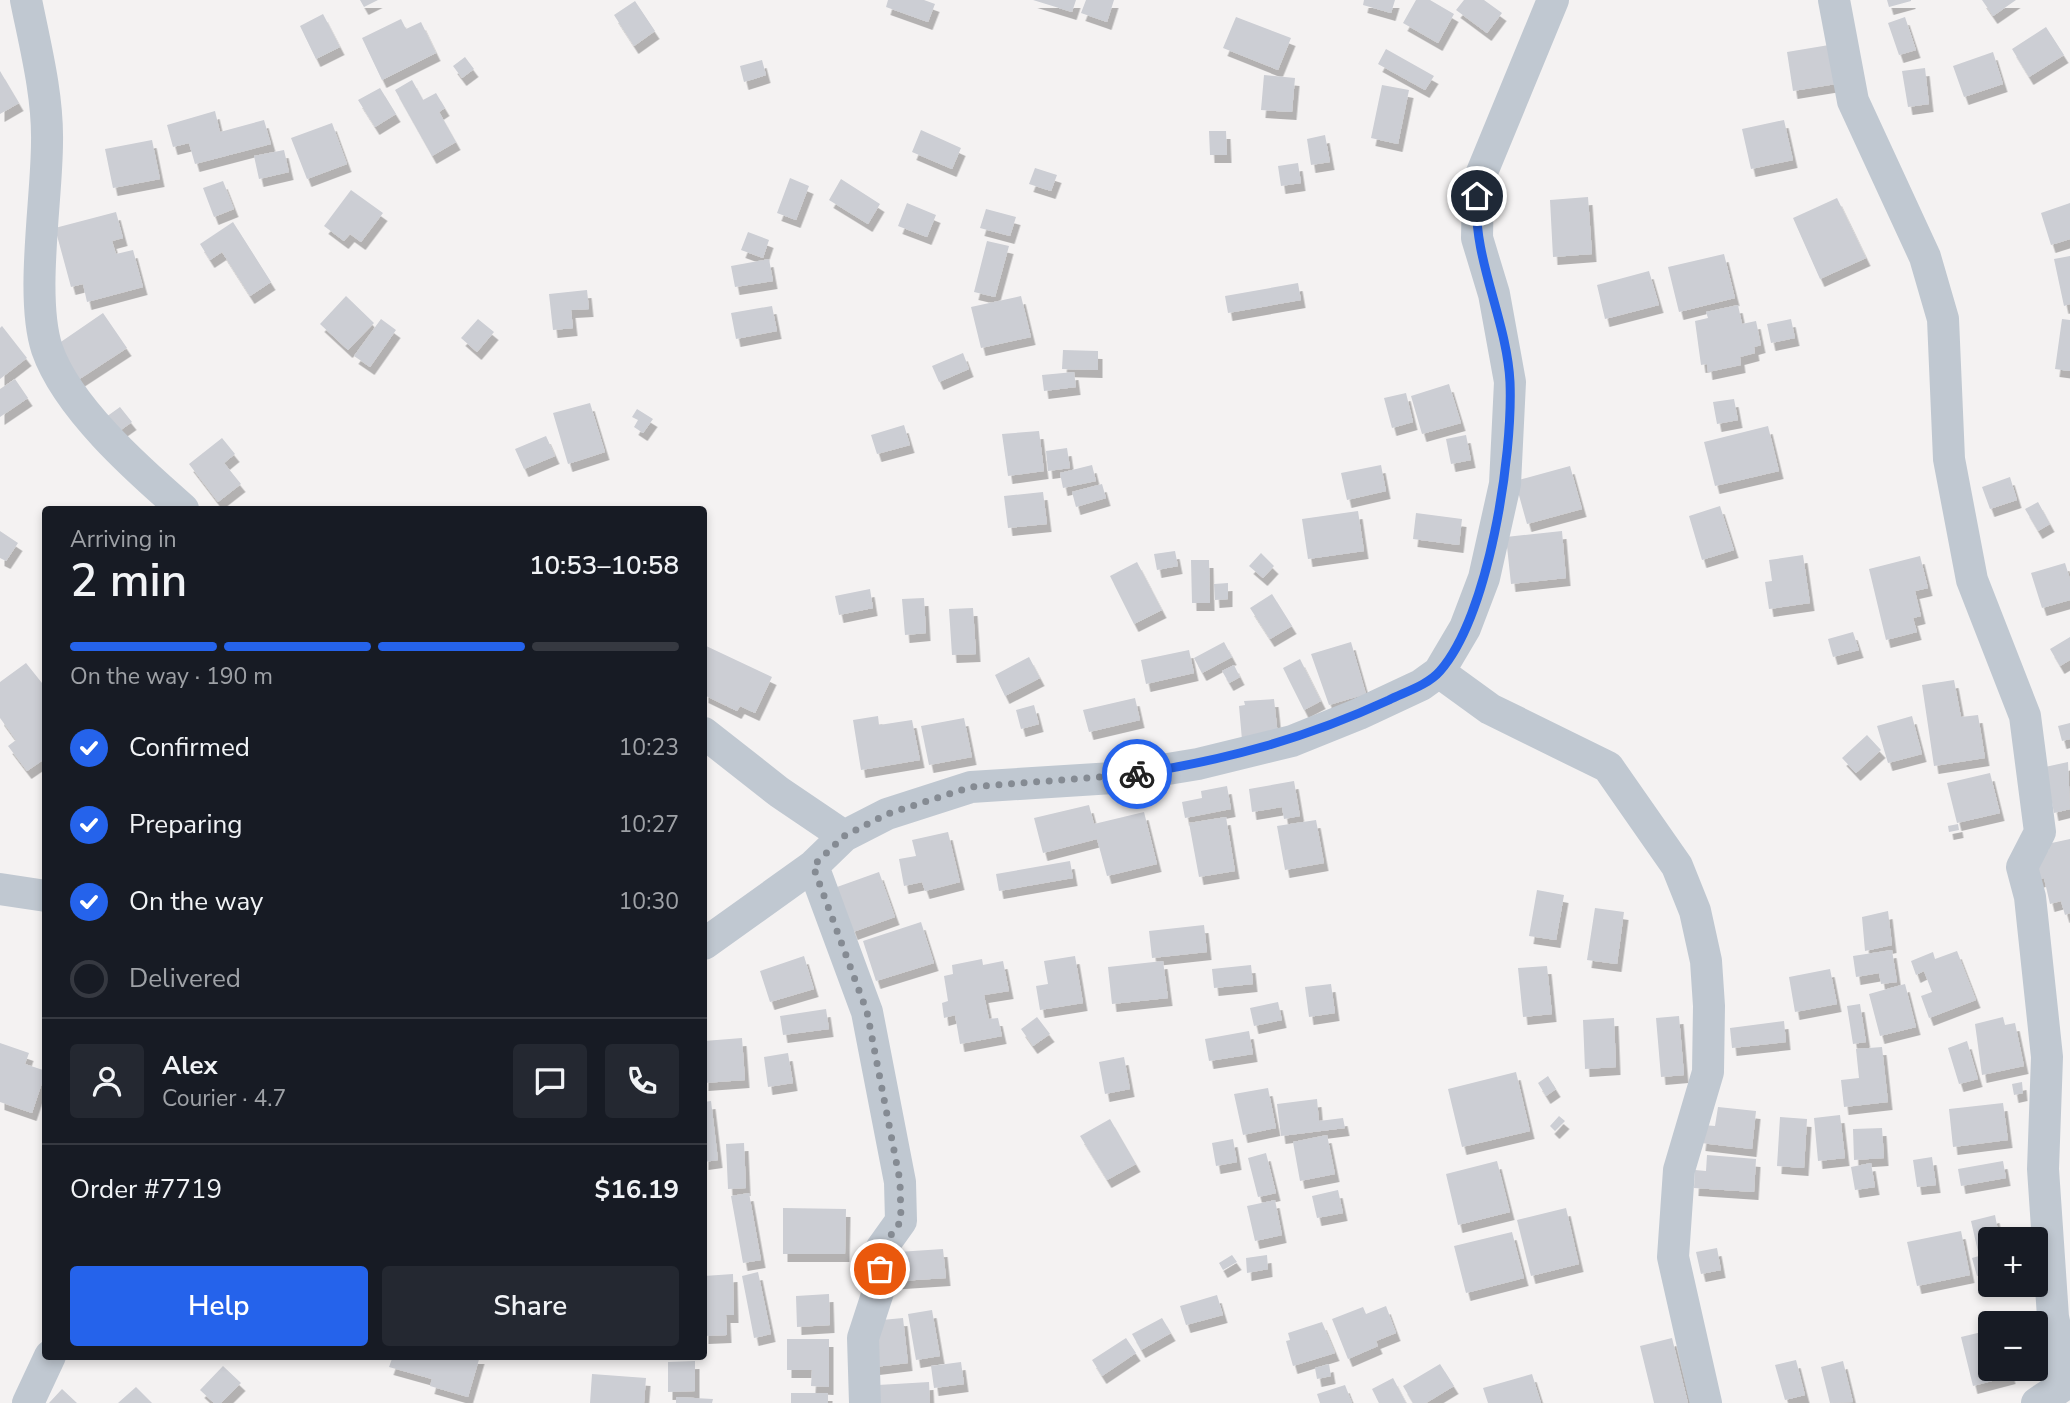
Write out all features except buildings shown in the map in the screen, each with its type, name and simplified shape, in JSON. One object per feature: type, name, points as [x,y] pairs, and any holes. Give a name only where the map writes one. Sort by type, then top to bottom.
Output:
[{"type":"street","points":[[26,0],[36,49],[47,139],[40,303],[46,348],[63,383],[80,404],[133,465],[180,506]]},
{"type":"street","points":[[707,942],[813,866],[844,836],[887,814],[971,787],[1113,778],[1198,764],[1292,741],[1421,685],[1439,672],[1465,628],[1483,578],[1505,484],[1510,382],[1494,294],[1477,239],[1478,182],[1553,0]]},
{"type":"street","points":[[1834,0],[1853,102],[1925,257],[1943,319],[1949,459],[1972,580],[2025,716],[2040,832],[2022,867],[2030,897],[2047,1057],[2043,1169],[2046,1235],[2053,1317],[2063,1364],[2061,1387],[2037,1403]]},
{"type":"street","points":[[1439,672],[1490,709],[1608,767],[1677,866],[1695,911],[1706,961],[1709,1006],[1708,1072],[1679,1170],[1673,1257],[1706,1403]]},
{"type":"street","points":[[707,735],[779,792],[844,836]]},
{"type":"street","points":[[813,866],[867,1012],[900,1181],[901,1221],[881,1249],[878,1289],[863,1338],[865,1403]]},
{"type":"street","points":[[0,889],[42,895]]},
{"type":"street","points":[[28,1403],[48,1360]]},
{"type":"way so far","points":[[880,1269],[881,1249],[901,1221],[900,1181],[867,1012],[813,866],[844,836],[887,814],[971,787],[1113,778],[1137,774]]},
{"type":"route","points":[[1137,774],[1198,764],[1292,741],[1359,714],[1421,685],[1439,672],[1465,628],[1483,578],[1505,484],[1510,382],[1494,294],[1477,239],[1477,196]]}]
